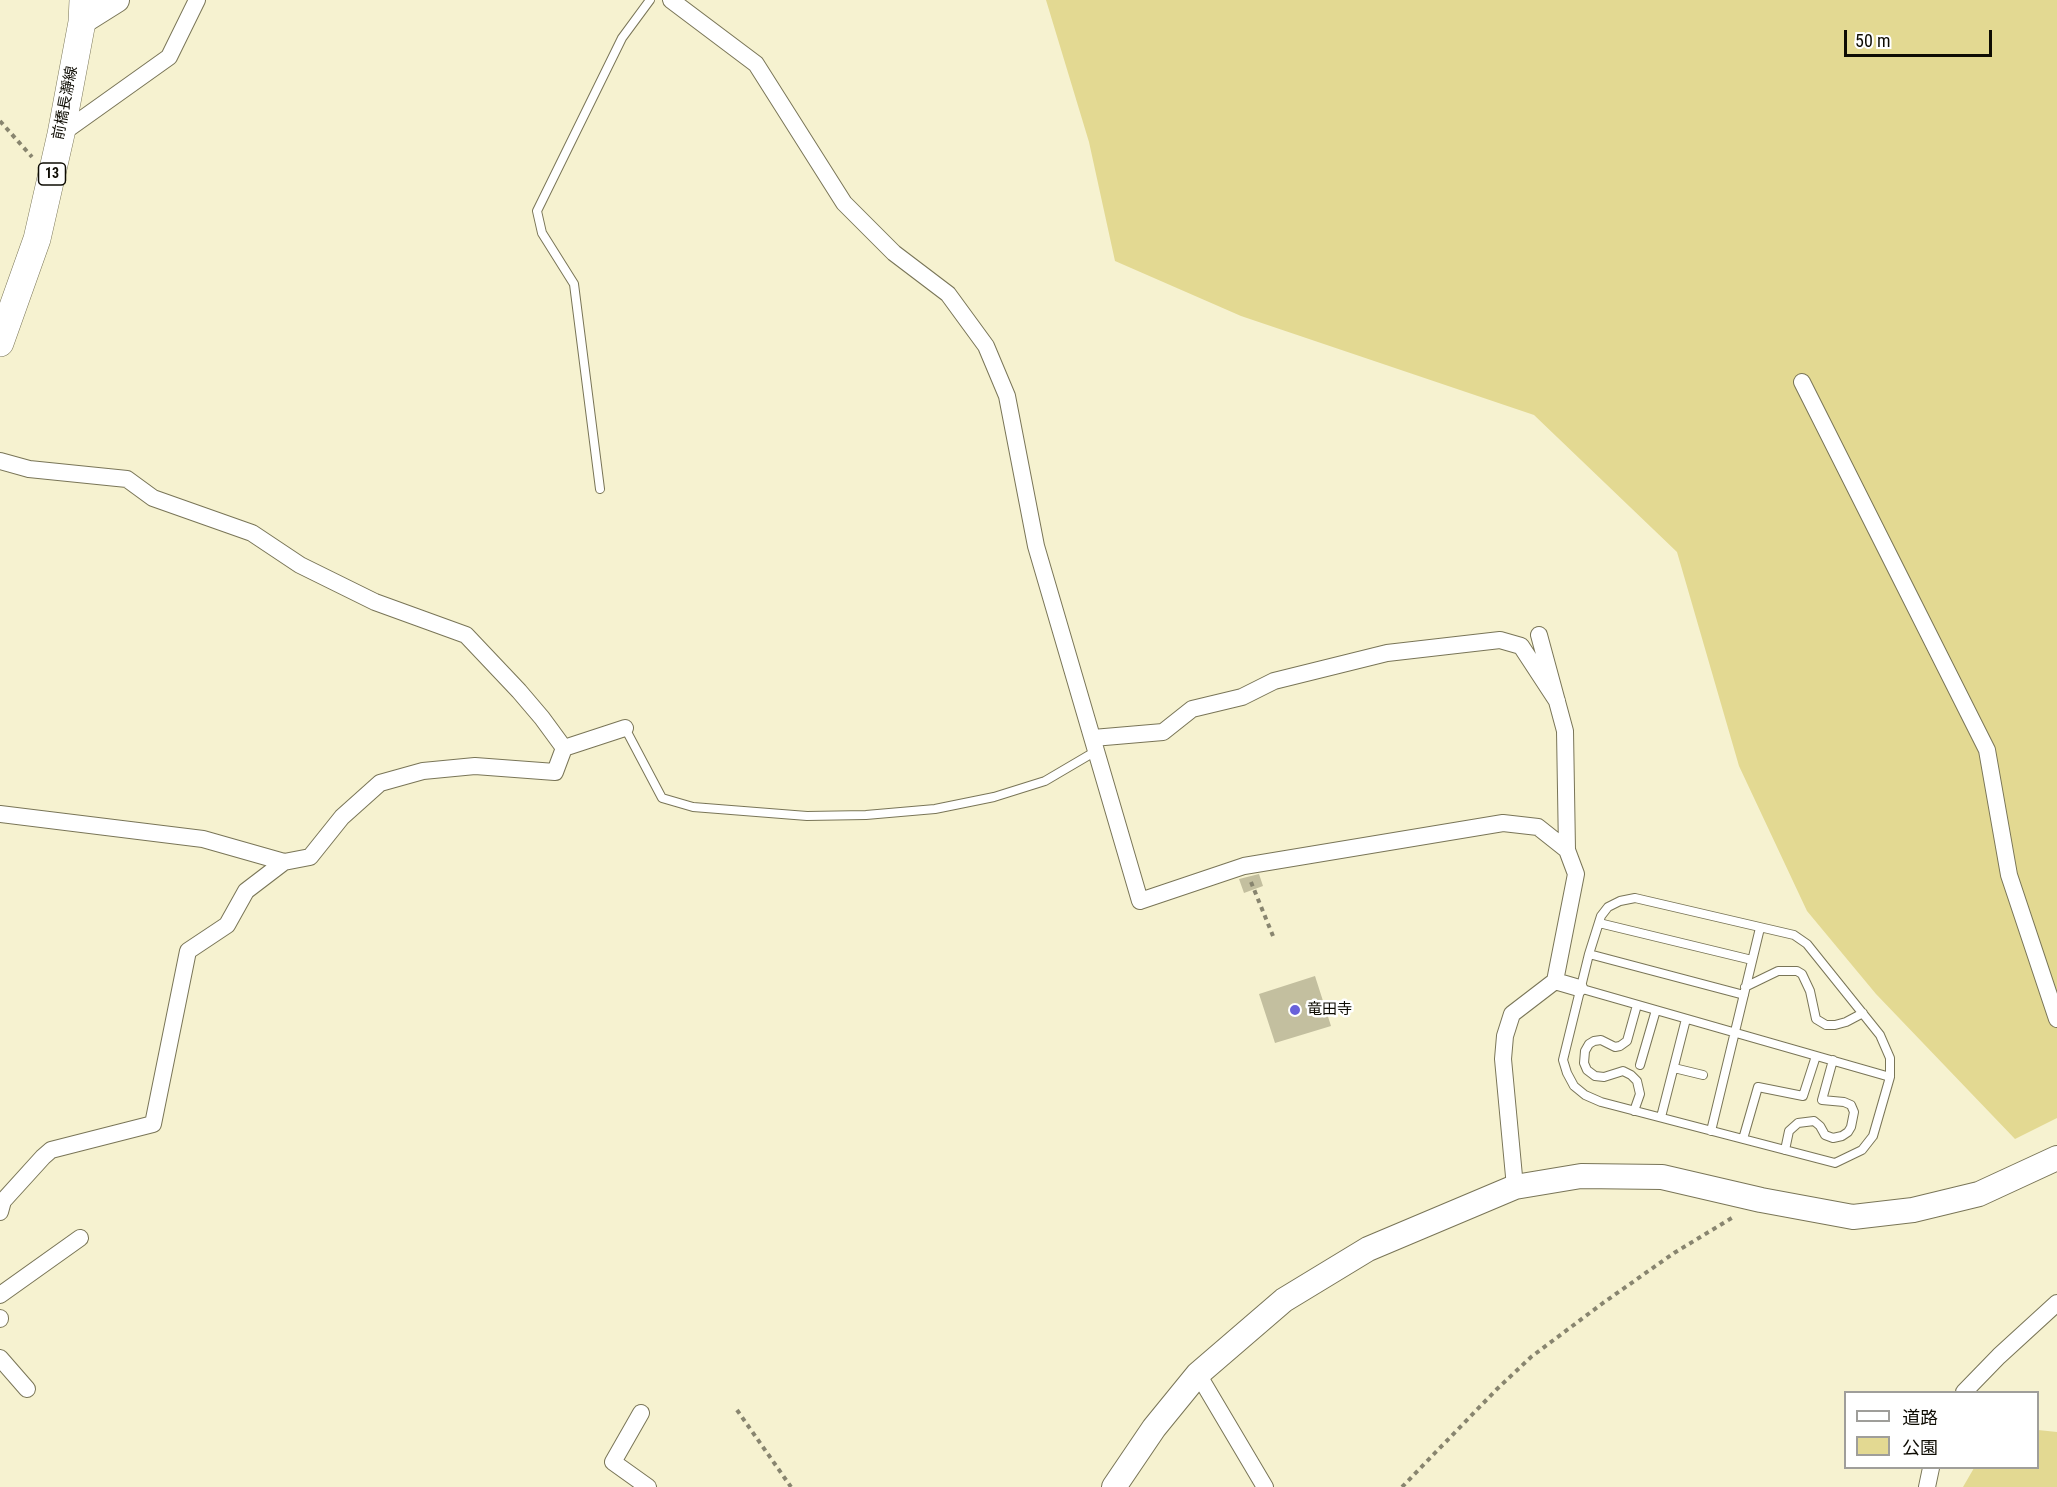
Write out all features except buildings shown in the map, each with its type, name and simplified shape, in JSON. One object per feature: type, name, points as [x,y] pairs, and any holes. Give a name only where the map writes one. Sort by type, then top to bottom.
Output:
[{"type":"main road","name":"前橋長瀞線","points":[[0,343],[37,239],[60,134],[82,11]]},
{"type":"street","points":[[82,11],[117,0]]},
{"type":"street","points":[[60,134],[169,57],[197,0]]},
{"type":"street","points":[[670,0],[756,64],[844,203],[894,253],[948,294],[986,346],[1007,396],[1036,546],[1140,901],[1244,866],[1503,823],[1538,827],[1567,850]]},
{"type":"street","points":[[1802,382],[1987,750],[2010,875],[2057,1019]]},
{"type":"street","points":[[0,461],[29,469],[87,473],[127,479],[153,498],[252,533],[300,565],[375,602],[466,635],[527,700],[564,748]]},
{"type":"street","points":[[1515,1187],[1503,1059],[1505,1036],[1512,1014],[1555,981],[1576,874],[1567,850],[1564,732],[1539,635]]},
{"type":"street","points":[[1095,744],[1162,732],[1192,709],[1242,696],[1274,681],[1387,653],[1500,640],[1521,646],[1557,702]]},
{"type":"street","points":[[564,748],[625,728]]},
{"type":"street","points":[[0,1212],[3,1202],[42,1156],[51,1150],[153,1124],[188,951],[227,925],[246,891],[284,862],[310,857],[342,817],[380,783],[423,771],[475,766],[555,772],[564,748]]},
{"type":"street","points":[[0,814],[202,838],[284,862]]},
{"type":"street","points":[[1555,981],[1579,988]]},
{"type":"street","points":[[1114,1487],[1154,1428],[1198,1374],[1284,1300],[1368,1249],[1515,1187],[1581,1176],[1662,1177],[1761,1200],[1853,1217],[1913,1210],[1979,1194],[2057,1158]]},
{"type":"street","points":[[0,1295],[80,1238]]},
{"type":"street","points":[[1965,1391],[2057,1303]]},
{"type":"street","points":[[0,1358],[27,1389]]},
{"type":"street","points":[[1198,1374],[1265,1487]]},
{"type":"street","points":[[640,1413],[613,1462],[648,1487]]},
{"type":"street","points":[[1927,1487],[1931,1469]]},
{"type":"lane","points":[[600,489],[574,285],[542,233],[537,211],[622,38],[650,0]]},
{"type":"lane","points":[[625,728],[662,798],[693,807],[807,816],[866,815],[935,809],[994,797],[1045,781],[1095,744]]},
{"type":"lane","points":[[1635,898],[1794,935],[1807,944],[1880,1035],[1890,1058],[1890,1077],[1873,1136],[1862,1150],[1835,1163],[1601,1102],[1585,1095],[1574,1086],[1563,1060],[1579,988],[1599,923],[1608,907],[1620,901],[1635,898]]},
{"type":"lane","points":[[1599,923],[1752,960]]},
{"type":"lane","points":[[1711,1131],[1760,928]]},
{"type":"lane","points":[[1589,954],[1744,991],[1778,971],[1797,970],[1802,974],[1810,991],[1816,1019],[1826,1025],[1835,1025],[1863,1013]]},
{"type":"lane","points":[[1579,988],[1890,1077]]},
{"type":"lane","points":[[1634,1111],[1640,1094],[1637,1082],[1631,1075],[1623,1071],[1604,1077],[1595,1076],[1587,1070],[1584,1063],[1585,1051],[1594,1041],[1600,1040],[1615,1047],[1627,1041],[1637,1005]]},
{"type":"lane","points":[[1640,1065],[1656,1010]]},
{"type":"lane","points":[[1661,1118],[1686,1019]]},
{"type":"lane","points":[[1743,1139],[1758,1087],[1803,1096],[1816,1056]]},
{"type":"lane","points":[[1785,1150],[1789,1131],[1798,1123],[1814,1121],[1825,1135],[1833,1138],[1842,1136],[1851,1127],[1854,1112],[1851,1105],[1822,1100],[1833,1060]]},
{"type":"lane","points":[[1674,1068],[1703,1075]]},
{"type":"path","points":[[0,121],[51,178]]},
{"type":"path","points":[[1248,875],[1273,936]]},
{"type":"path","points":[[1402,1487],[1531,1357],[1603,1302],[1674,1253],[1761,1200]]},
{"type":"path","points":[[737,1410],[791,1487]]},
{"type":"green space","points":[[1046,0],[2057,0],[2057,1118],[2015,1139],[1876,994],[1807,911],[1739,766],[1677,552],[1534,415],[1241,316],[1115,261],[1089,142]]},
{"type":"green space","points":[[2039,1430],[2057,1432],[2057,1487],[1963,1487],[1973,1469],[2039,1469]]},
{"type":"place","name":"竜田寺","points":[[1295,1010]]}]
